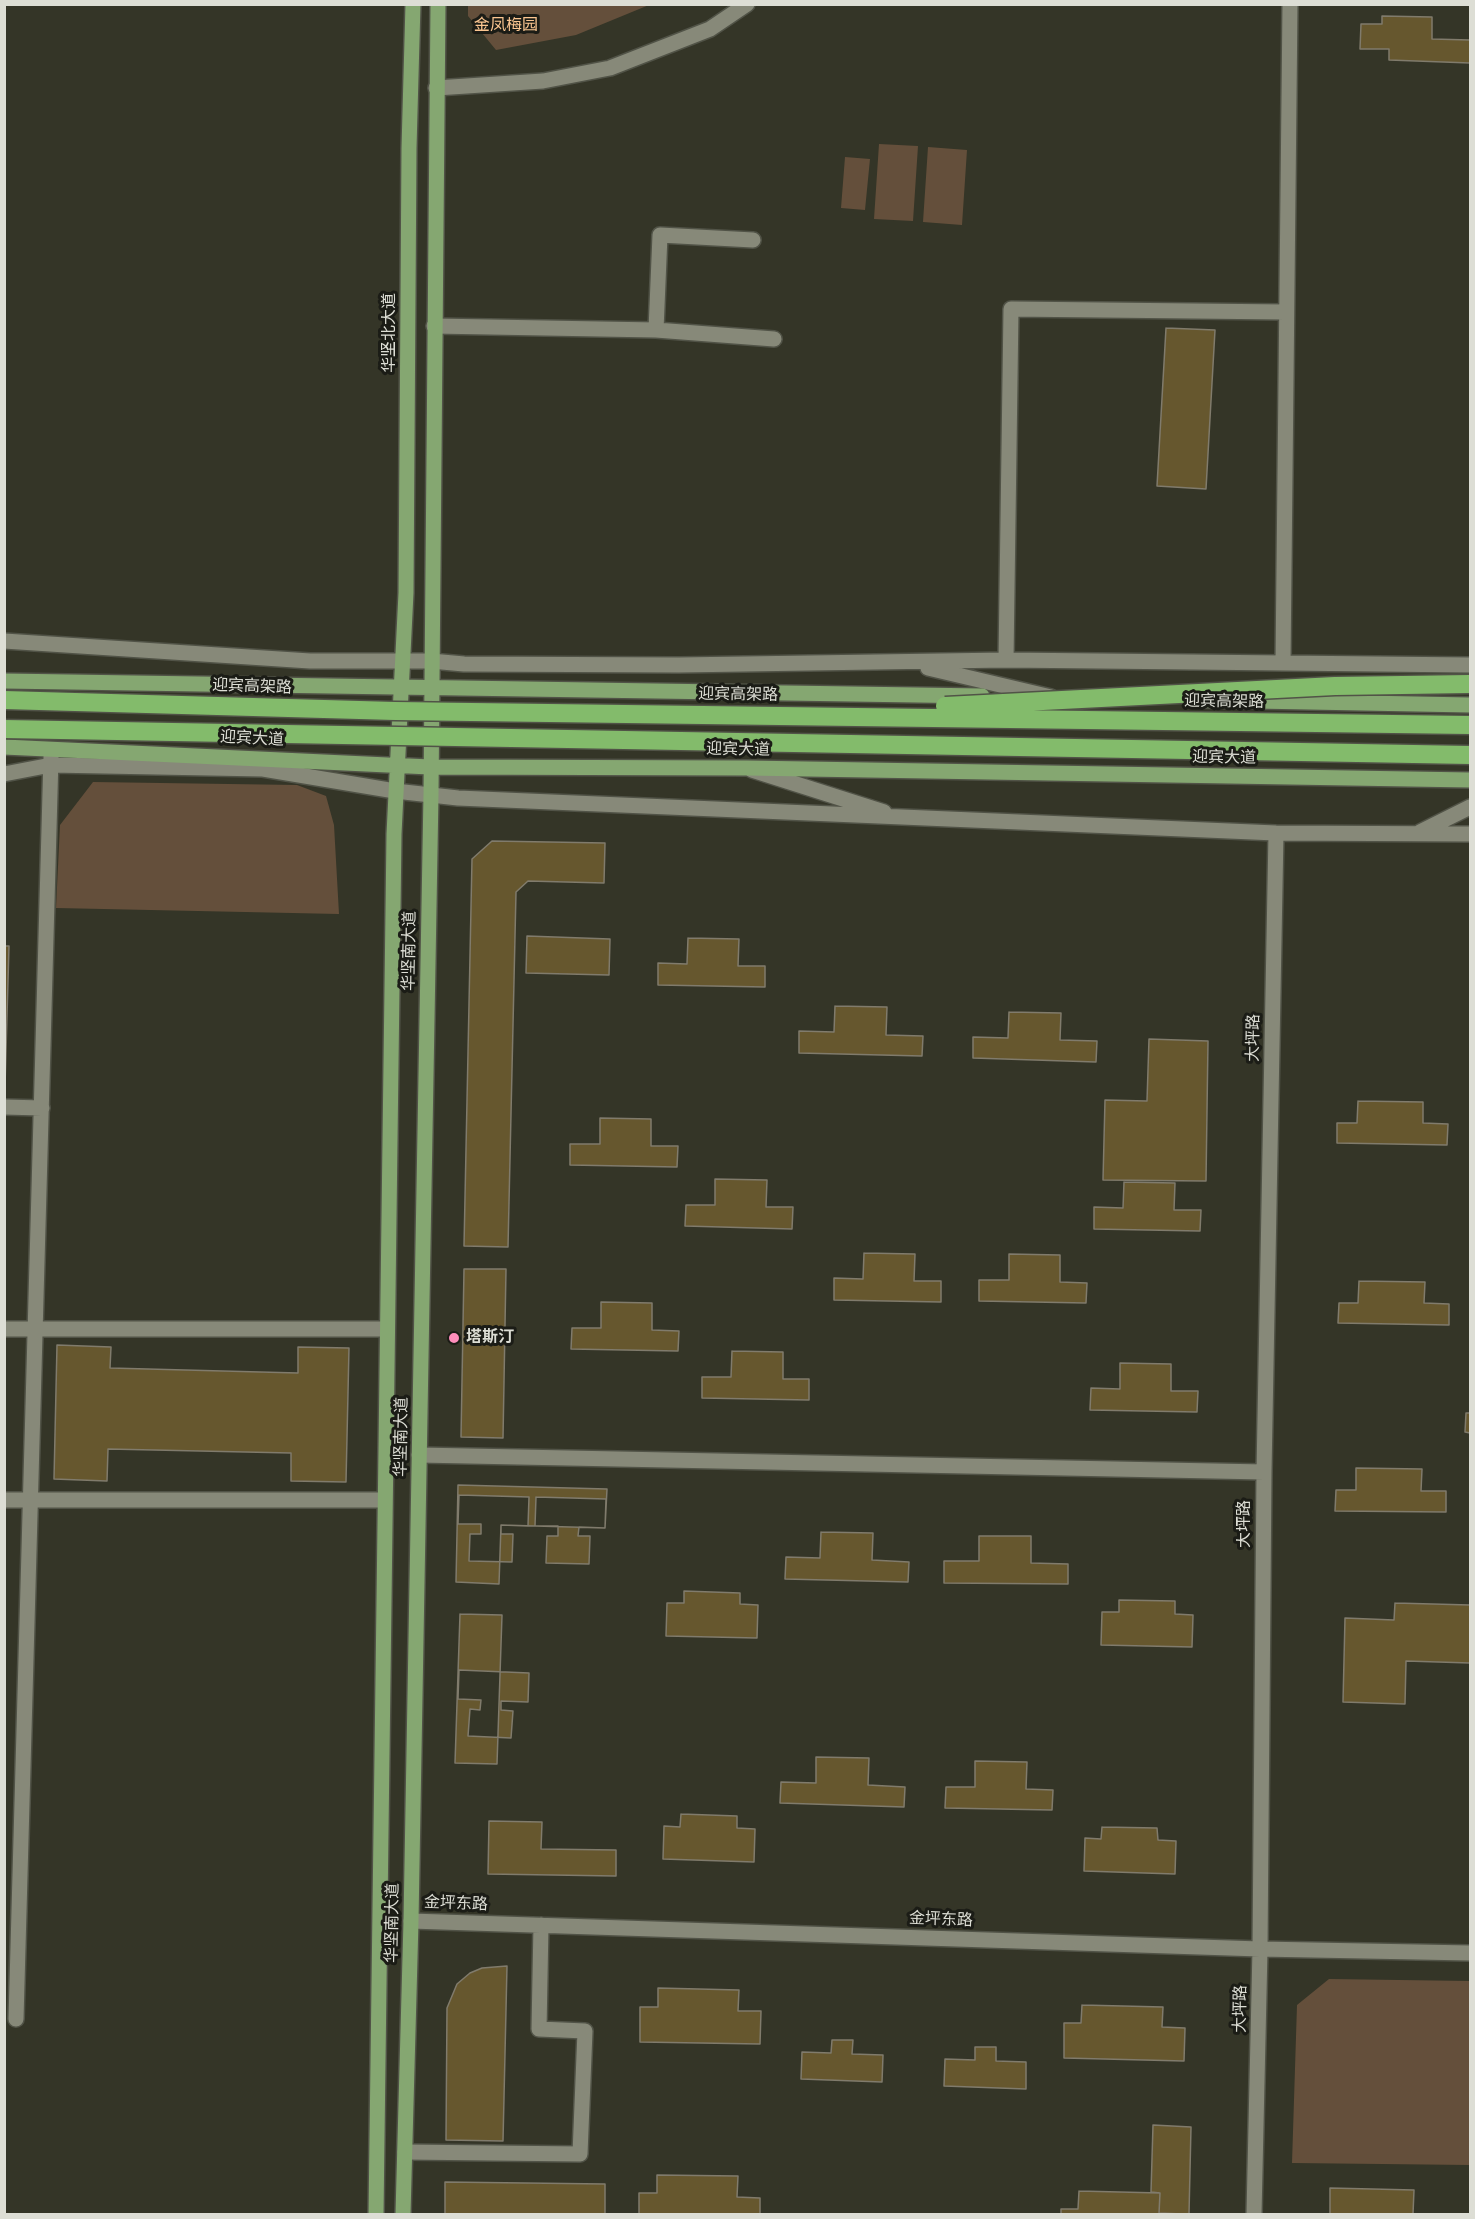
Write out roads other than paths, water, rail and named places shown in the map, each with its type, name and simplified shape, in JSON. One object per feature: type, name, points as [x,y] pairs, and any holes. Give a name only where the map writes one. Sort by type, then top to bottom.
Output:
[{"type":"highway","points":[[768,715],[1335,686],[1470,684]]},
{"type":"highway","name":"迎宾高架路","points":[[4,700],[395,711],[1470,725]]},
{"type":"highway","points":[[4,729],[1470,755]]},
{"type":"main road","name":"华坚北大道","points":[[402,661],[406,593],[409,148],[413,4]]},
{"type":"main road","points":[[431,661],[438,4]]},
{"type":"main road","name":"华坚南大道","points":[[376,2214],[395,791],[402,661]]},
{"type":"main road","name":"华坚南大道","points":[[403,2214],[411,1921],[431,794],[431,661]]},
{"type":"main road","points":[[4,681],[431,686],[1470,705]]},
{"type":"main road","name":"迎宾大道","points":[[4,747],[430,766],[747,768],[1470,780]]},
{"type":"street","points":[[436,88],[543,81],[610,68],[710,29],[747,4]]},
{"type":"street","points":[[1283,663],[1290,4]]},
{"type":"street","points":[[656,330],[660,235],[753,240]]},
{"type":"street","points":[[1006,660],[1011,309],[1285,312]]},
{"type":"street","points":[[434,326],[656,330],[774,339]]},
{"type":"street","points":[[4,641],[310,661],[431,661],[464,664],[679,665],[1006,660],[1470,665]]},
{"type":"street","points":[[907,663],[1054,698]]},
{"type":"street","points":[[16,2019],[52,748]]},
{"type":"street","points":[[4,774],[51,765],[262,770],[363,784],[395,791],[458,798],[1276,833],[1470,834]]},
{"type":"street","points":[[747,768],[902,818]]},
{"type":"street","points":[[1417,833],[1470,807]]},
{"type":"street","name":"大坪路","points":[[1254,2214],[1260,1949],[1264,1472],[1276,833]]},
{"type":"street","points":[[4,1107],[42,1108]]},
{"type":"street","points":[[4,1329],[387,1329]]},
{"type":"street","points":[[419,1455],[1264,1472]]},
{"type":"street","points":[[4,1500],[384,1500]]},
{"type":"street","points":[[4,1853],[21,1853]]},
{"type":"street","name":"金坪东路","points":[[411,1921],[1260,1949],[1470,1953]]},
{"type":"street","points":[[405,2152],[580,2154],[585,2031],[539,2029],[541,1925]]},
{"type":"place","name":"塔斯汀","points":[[454,1338]]},
{"type":"park label","name":"金凤梅园","points":[[506,26]]}]
